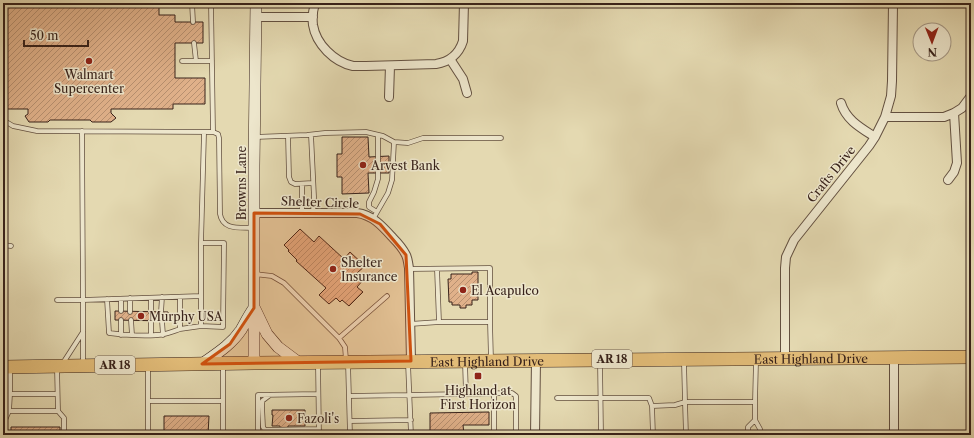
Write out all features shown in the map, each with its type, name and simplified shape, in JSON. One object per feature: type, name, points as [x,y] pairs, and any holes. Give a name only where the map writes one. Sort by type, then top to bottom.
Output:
[{"type":"main road","name":"East Highland Drive","points":[[6,367],[298,362],[971,357]]},
{"type":"street","name":"Browns Lane","points":[[254,363],[254,137],[256,3]]},
{"type":"street","points":[[315,3],[313,25],[320,41],[329,53],[347,64],[354,66],[436,64],[450,59],[458,52],[463,41],[464,3]]},
{"type":"street","name":"Crafts Drive","points":[[785,358],[786,257],[794,240],[869,146],[885,117],[891,96],[892,82],[893,3]]},
{"type":"street","points":[[256,17],[313,17]]},
{"type":"street","points":[[450,59],[463,79],[467,93]]},
{"type":"street","points":[[389,97],[390,66]]},
{"type":"street","points":[[885,117],[944,117],[962,108],[971,96]]},
{"type":"street","points":[[841,103],[844,113],[852,122],[875,137]]},
{"type":"street","points":[[948,180],[954,172],[957,163],[954,113]]},
{"type":"street","name":"Shelter Circle","points":[[254,212],[357,213],[368,216],[375,215],[380,224],[401,247],[408,260],[410,324],[409,362]]},
{"type":"street","points":[[254,308],[267,334],[278,347],[298,362]]},
{"type":"street","points":[[202,364],[230,344],[241,331],[254,308]]},
{"type":"street","points":[[894,357],[894,435]]},
{"type":"street","points":[[535,435],[536,360]]},
{"type":"lane","points":[[192,3],[193,22]]},
{"type":"lane","points":[[211,3],[213,132]]},
{"type":"lane","points":[[194,43],[196,61]]},
{"type":"lane","points":[[182,61],[212,61]]},
{"type":"lane","points":[[3,121],[14,126],[37,131],[213,132],[218,134],[221,220],[226,225],[254,228]]},
{"type":"lane","points":[[82,131],[83,366]]},
{"type":"lane","points":[[254,137],[366,132],[383,136],[394,142],[408,143],[424,138],[501,138]]},
{"type":"lane","points":[[201,326],[201,243],[204,133]]},
{"type":"lane","points":[[311,135],[314,197],[313,213]]},
{"type":"lane","points":[[378,135],[378,178],[374,192],[368,202],[369,207],[375,215],[388,193],[392,180],[394,142]]},
{"type":"lane","points":[[288,136],[289,176],[291,182],[295,184],[313,183]]},
{"type":"lane","points":[[302,184],[302,213]]},
{"type":"lane","points":[[107,299],[108,333],[121,335],[151,335],[201,326],[222,327],[224,242],[201,243]]},
{"type":"lane","points":[[3,245],[11,246]]},
{"type":"lane","points":[[409,270],[490,268],[491,360]]},
{"type":"lane","points":[[437,269],[439,322]]},
{"type":"lane","points":[[254,274],[272,276],[284,283],[339,338],[345,348],[349,396],[350,435]]},
{"type":"lane","points":[[180,296],[180,329]]},
{"type":"lane","points":[[57,300],[201,296]]},
{"type":"lane","points":[[339,338],[387,296]]},
{"type":"lane","points":[[161,312],[162,297]]},
{"type":"lane","points":[[130,298],[130,312]]},
{"type":"lane","points":[[151,298],[151,312]]},
{"type":"lane","points":[[121,299],[121,311]]},
{"type":"lane","points":[[121,320],[121,335]]},
{"type":"lane","points":[[131,320],[132,335]]},
{"type":"lane","points":[[151,321],[151,335]]},
{"type":"lane","points":[[162,321],[163,334]]},
{"type":"lane","points":[[410,324],[439,322],[490,322]]},
{"type":"lane","points":[[64,435],[64,418],[58,410],[57,394],[59,365],[83,331]]},
{"type":"lane","points":[[600,359],[601,435]]},
{"type":"lane","points":[[684,359],[686,435]]},
{"type":"lane","points":[[756,359],[755,420],[760,429],[760,435]]},
{"type":"lane","points":[[465,361],[466,394]]},
{"type":"lane","points":[[318,362],[319,435]]},
{"type":"lane","points":[[409,362],[411,435]]},
{"type":"lane","points":[[223,363],[223,435]]},
{"type":"lane","points":[[148,364],[148,435]]},
{"type":"lane","points":[[5,435],[5,420],[9,411],[10,394],[6,367]]},
{"type":"lane","points":[[349,396],[512,393],[516,396],[516,435]]},
{"type":"lane","points":[[10,394],[57,394]]},
{"type":"lane","points":[[258,435],[258,395],[318,394]]},
{"type":"lane","points":[[494,394],[494,435]]},
{"type":"lane","points":[[271,395],[262,401],[263,428],[265,430],[319,430]]},
{"type":"lane","points":[[556,398],[649,398],[652,406],[653,435]]},
{"type":"lane","points":[[148,401],[223,401]]},
{"type":"lane","points":[[652,406],[675,405],[685,402],[755,402]]},
{"type":"lane","points":[[3,411],[58,410]]},
{"type":"lane","points":[[350,421],[410,420]]},
{"type":"lane","points":[[748,433],[748,427],[755,420]]},
{"type":"highlighted area","points":[[254,213],[360,214],[380,224],[406,255],[411,361],[202,364],[230,344],[254,308]]},
{"type":"building","name":"Walmart Supercenter","points":[[3,3],[159,3],[159,15],[175,15],[175,22],[203,22],[203,43],[175,43],[175,78],[205,78],[205,104],[173,104],[173,109],[111,109],[111,113],[116,118],[111,122],[92,122],[90,120],[50,120],[48,122],[29,122],[25,116],[28,114],[28,109],[3,109]]},
{"type":"building","name":"Arvest Bank","points":[[342,137],[368,137],[369,157],[389,156],[389,173],[368,173],[369,193],[342,194],[342,177],[337,177],[337,154],[342,154]]},
{"type":"building","name":"Shelter Insurance","points":[[300,229],[314,242],[319,236],[344,259],[350,252],[365,266],[357,273],[364,279],[357,287],[363,292],[349,306],[342,300],[340,302],[336,298],[329,304],[319,295],[326,288],[296,261],[297,260],[284,245]]},
{"type":"building","name":"El Acapulco","points":[[472,272],[478,272],[478,300],[472,300],[472,305],[466,305],[466,308],[460,308],[460,305],[452,305],[452,302],[449,302],[448,279],[451,279],[451,274],[472,274]]},
{"type":"building","points":[[3,273],[5,273],[5,299],[3,299]]},
{"type":"building","name":"Murphy USA","points":[[115,311],[168,312],[168,321],[115,320]]},
{"type":"building","name":"Fazoli's","points":[[272,410],[305,410],[305,426],[288,426],[288,429],[280,429],[280,426],[272,426]]},
{"type":"building","points":[[489,412],[489,425],[463,425],[464,435],[430,435],[430,413]]},
{"type":"building","points":[[164,416],[209,416],[208,435],[164,435]]},
{"type":"building","points":[[11,427],[60,427],[60,435],[11,435]]},
{"type":"place","name":"Walmart Supercenter","points":[[89,61]]},
{"type":"place","name":"Arvest Bank","points":[[363,165]]},
{"type":"place","name":"Shelter Insurance","points":[[333,269]]},
{"type":"place","name":"El Acapulco","points":[[463,290]]},
{"type":"place","name":"Murphy USA","points":[[141,316]]},
{"type":"place","name":"Highland at First Horizon","points":[[478,376]]},
{"type":"place","name":"Fazoli's","points":[[289,418]]}]
